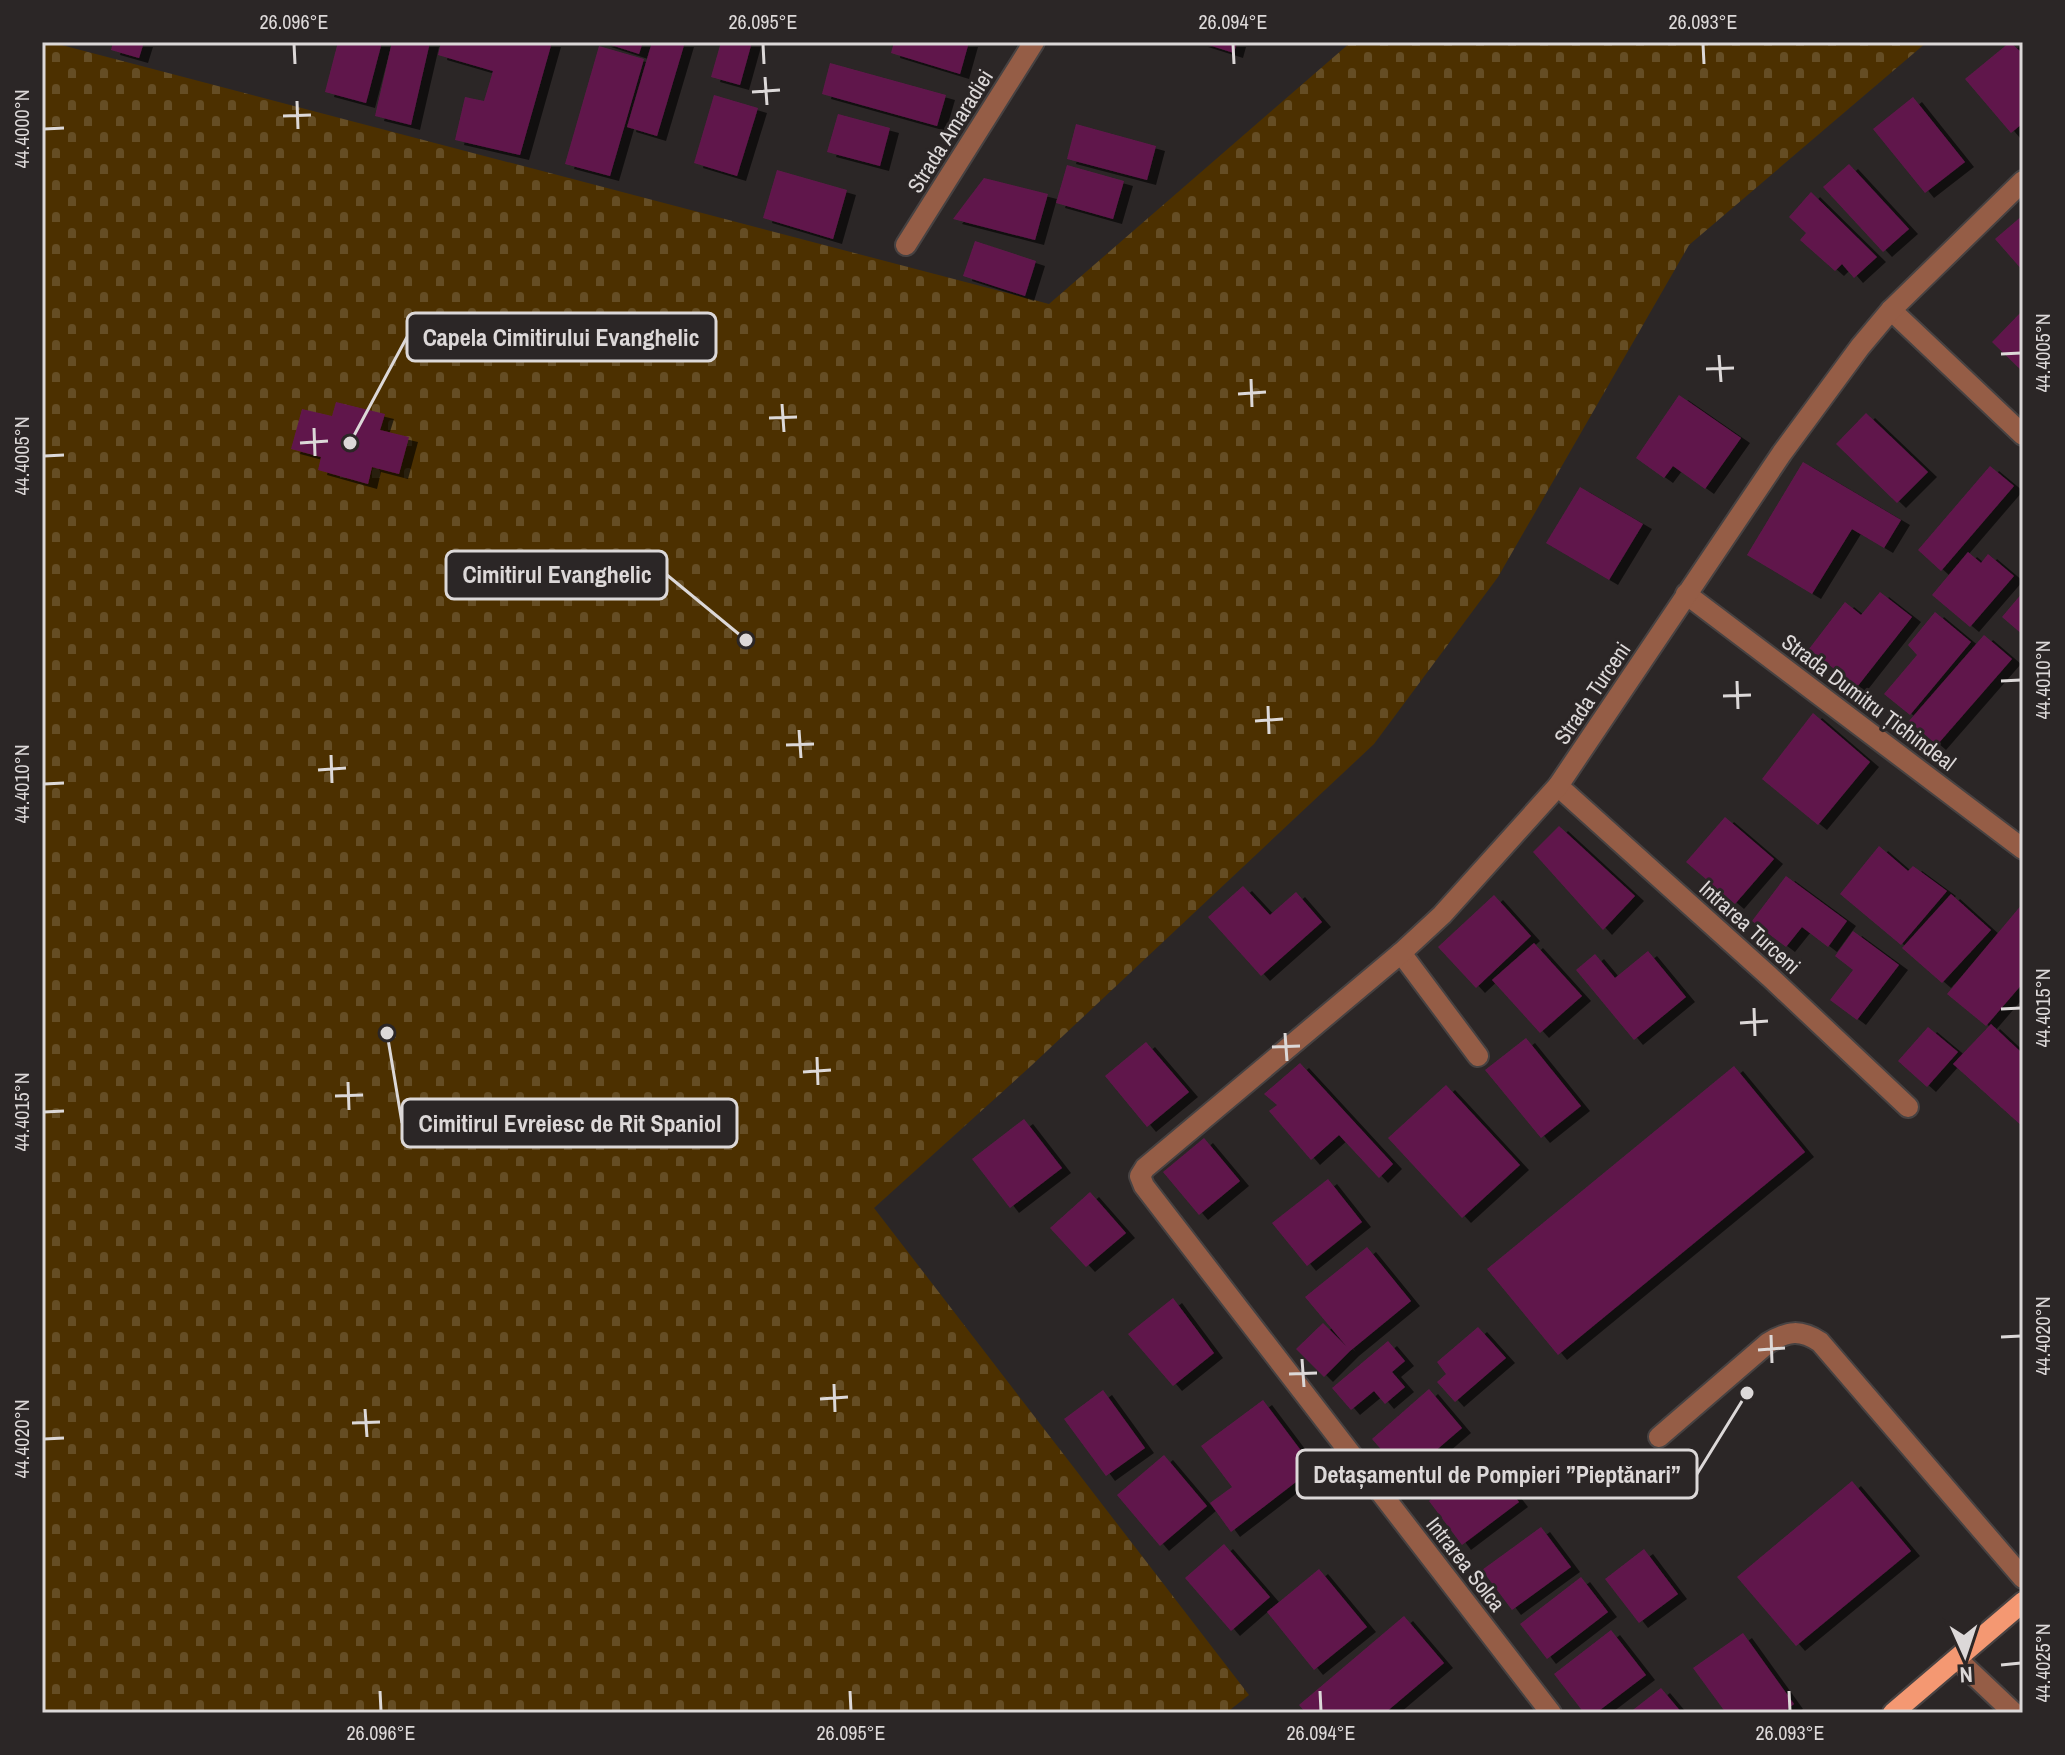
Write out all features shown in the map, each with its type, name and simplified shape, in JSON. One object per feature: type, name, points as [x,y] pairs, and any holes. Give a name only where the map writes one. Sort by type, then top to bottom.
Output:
[{"type":"main road","points":[[1893,1713],[2023,1602]]},
{"type":"street","name":"Strada Amaradiei","points":[[906,245],[1034,42]]},
{"type":"street","name":"Strada Turceni","points":[[1140,1176],[1145,1168],[1442,915],[1558,786],[1782,453],[1891,310],[2023,181]]},
{"type":"street","points":[[1891,310],[2023,435]]},
{"type":"street","name":"Strada Dumitru Țichindeal","points":[[1686,594],[2023,849]]},
{"type":"street","name":"Intrarea Turceni","points":[[1558,786],[1770,977],[1908,1107]]},
{"type":"street","points":[[1401,953],[1478,1056]]},
{"type":"street","name":"Intrarea Solca","points":[[1140,1176],[1153,1199],[1551,1713]]},
{"type":"street","points":[[1659,1437],[1768,1343],[1784,1333],[1804,1332],[1820,1342],[2023,1578]]},
{"type":"street","points":[[1957,1659],[2014,1713]]},
{"type":"green space","points":[[42,42],[1049,304],[1351,42],[1927,42],[1689,245],[1498,577],[1374,744],[1032,1065],[874,1208],[1249,1695],[1226,1713],[42,1713]]},
{"type":"building","points":[[113,42],[144,42],[139,58],[111,50]]},
{"type":"building","points":[[338,42],[382,42],[366,103],[325,92]]},
{"type":"building","points":[[392,42],[430,42],[411,125],[375,116]]},
{"type":"building","points":[[441,42],[552,42],[520,155],[455,140],[465,97],[484,101],[493,71],[438,55]]},
{"type":"building","points":[[602,42],[643,42],[639,54]]},
{"type":"building","points":[[652,42],[685,42],[657,136],[627,127]]},
{"type":"building","points":[[721,42],[752,42],[740,85],[711,77]]},
{"type":"building","points":[[894,42],[969,42],[960,74],[891,53]]},
{"type":"building","points":[[1199,42],[1237,42],[1234,53]]},
{"type":"building","points":[[2010,42],[2023,54],[2023,123],[2011,133],[1965,79]]},
{"type":"building","points":[[599,46],[644,59],[610,176],[565,164]]},
{"type":"building","points":[[830,63],[946,95],[937,126],[822,94]]},
{"type":"building","points":[[714,95],[758,108],[737,176],[694,163]]},
{"type":"building","points":[[1913,97],[1965,162],[1925,193],[1873,129]]},
{"type":"building","points":[[838,114],[890,128],[880,166],[827,152]]},
{"type":"building","points":[[1076,124],[1156,146],[1147,180],[1067,159]]},
{"type":"building","points":[[1849,164],[1909,229],[1883,252],[1823,187]]},
{"type":"building","points":[[1067,165],[1124,181],[1113,219],[1056,203]]},
{"type":"building","points":[[777,170],[847,190],[833,239],[763,218]]},
{"type":"building","points":[[984,178],[1048,194],[1035,240],[953,219]]},
{"type":"building","points":[[1811,192],[1877,257],[1854,278],[1842,264],[1835,271],[1800,240],[1806,233],[1789,217]]},
{"type":"building","points":[[2023,215],[2023,271],[1995,239]]},
{"type":"building","points":[[975,241],[1036,261],[1025,296],[963,276]]},
{"type":"building","points":[[2023,310],[2023,372],[1992,342]]},
{"type":"building","points":[[1679,395],[1741,438],[1705,489],[1673,466],[1664,478],[1636,458]]},
{"type":"building","points":[[336,402],[385,414],[380,430],[409,437],[399,474],[372,467],[368,484],[318,470],[321,457],[291,449],[302,409],[332,416]]},
{"type":"building","points":[[1866,413],[1928,472],[1897,503],[1836,444]]},
{"type":"building","points":[[1803,462],[1901,520],[1884,548],[1852,529],[1812,594],[1747,555]]},
{"type":"building","points":[[1990,466],[2014,486],[1941,571],[1918,550]]},
{"type":"building","points":[[1580,487],[1643,524],[1609,580],[1546,543]]},
{"type":"building","points":[[1968,552],[1981,563],[1988,554],[2014,576],[1970,627],[1932,595]]},
{"type":"building","points":[[1880,592],[1912,617],[1857,687],[1809,649],[1845,602],[1861,615]]},
{"type":"building","points":[[2023,592],[2023,635],[2002,617]]},
{"type":"building","points":[[1935,612],[1971,642],[1910,715],[1884,694],[1917,655],[1908,645]]},
{"type":"building","points":[[1984,635],[2012,659],[1937,745],[1909,721]]},
{"type":"building","points":[[1813,713],[1870,762],[1818,825],[1762,779]]},
{"type":"building","points":[[1725,817],[1774,859],[1735,904],[1686,862]]},
{"type":"building","points":[[1559,826],[1635,896],[1603,930],[1533,852]]},
{"type":"building","points":[[1879,846],[1908,871],[1913,866],[1947,891],[1901,945],[1840,894]]},
{"type":"building","points":[[1786,876],[1847,921],[1828,947],[1802,927],[1786,947],[1752,921]]},
{"type":"building","points":[[1243,886],[1270,915],[1296,892],[1322,922],[1261,976],[1208,917]]},
{"type":"building","points":[[1951,894],[1991,930],[1942,983],[1902,948]]},
{"type":"building","points":[[1494,895],[1531,936],[1476,988],[1438,947]]},
{"type":"building","points":[[2023,903],[2023,983],[1986,1026],[1947,994]]},
{"type":"building","points":[[1853,931],[1899,965],[1857,1020],[1830,1000],[1853,970],[1835,956]]},
{"type":"building","points":[[1534,943],[1582,996],[1540,1033],[1492,980]]},
{"type":"building","points":[[1648,951],[1686,997],[1634,1040],[1576,970],[1595,954],[1615,978]]},
{"type":"building","points":[[1991,1024],[2023,1054],[2023,1127],[1953,1064]]},
{"type":"building","points":[[1928,1027],[1958,1052],[1927,1087],[1898,1061]]},
{"type":"building","points":[[1526,1038],[1581,1106],[1541,1138],[1485,1070]]},
{"type":"building","points":[[1146,1042],[1189,1092],[1147,1127],[1105,1076]]},
{"type":"building","points":[[1300,1063],[1393,1164],[1379,1178],[1339,1135],[1311,1160],[1269,1111],[1277,1105],[1264,1094]]},
{"type":"building","points":[[1734,1066],[1805,1152],[1558,1355],[1487,1269]]},
{"type":"building","points":[[1446,1085],[1520,1165],[1462,1218],[1388,1138]]},
{"type":"building","points":[[1024,1119],[1062,1168],[1010,1208],[972,1159]]},
{"type":"building","points":[[1204,1138],[1240,1181],[1199,1215],[1163,1172]]},
{"type":"building","points":[[1328,1179],[1362,1222],[1307,1266],[1272,1223]]},
{"type":"building","points":[[1090,1192],[1126,1233],[1086,1267],[1050,1228]]},
{"type":"building","points":[[1367,1247],[1411,1301],[1350,1351],[1324,1377],[1296,1349],[1323,1323],[1347,1347],[1305,1297]]},
{"type":"building","points":[[1173,1298],[1214,1353],[1173,1386],[1128,1334]]},
{"type":"building","points":[[1478,1327],[1506,1358],[1455,1402],[1437,1382],[1446,1374],[1437,1362]]},
{"type":"building","points":[[1388,1341],[1405,1361],[1392,1372],[1405,1387],[1385,1404],[1374,1391],[1351,1410],[1332,1388]]},
{"type":"building","points":[[1429,1389],[1462,1428],[1405,1477],[1372,1439]]},
{"type":"building","points":[[1103,1390],[1145,1448],[1106,1476],[1064,1419]]},
{"type":"building","points":[[1263,1400],[1314,1468],[1231,1532],[1210,1503],[1232,1487],[1201,1446]]},
{"type":"building","points":[[1164,1455],[1207,1506],[1160,1546],[1117,1495]]},
{"type":"building","points":[[1485,1458],[1519,1502],[1462,1545],[1429,1501]]},
{"type":"building","points":[[1852,1481],[1911,1551],[1796,1646],[1737,1577]]},
{"type":"building","points":[[1541,1527],[1571,1567],[1512,1610],[1482,1570]]},
{"type":"building","points":[[1224,1544],[1270,1597],[1231,1631],[1185,1578]]},
{"type":"building","points":[[1644,1549],[1678,1594],[1639,1623],[1605,1579]]},
{"type":"building","points":[[1319,1569],[1367,1627],[1314,1670],[1267,1612]]},
{"type":"building","points":[[1581,1577],[1608,1612],[1547,1659],[1520,1624]]},
{"type":"building","points":[[1404,1616],[1444,1663],[1385,1713],[1306,1713],[1299,1705]]},
{"type":"building","points":[[1611,1630],[1646,1675],[1596,1713],[1584,1713],[1554,1674]]},
{"type":"building","points":[[1743,1633],[1794,1704],[1782,1713],[1726,1713],[1693,1668]]},
{"type":"building","points":[[1661,1688],[1682,1713],[1629,1713]]},
{"type":"place","name":"Capela Cimitirului Evanghelic","points":[[350,443]]},
{"type":"place","name":"Cimitirul Evanghelic","points":[[746,640]]},
{"type":"place","name":"Cimitirul Evreiesc de Rit Spaniol","points":[[387,1033]]},
{"type":"place","name":"Detașamentul de Pompieri ”Pieptănari”","points":[[1747,1393]]}]
